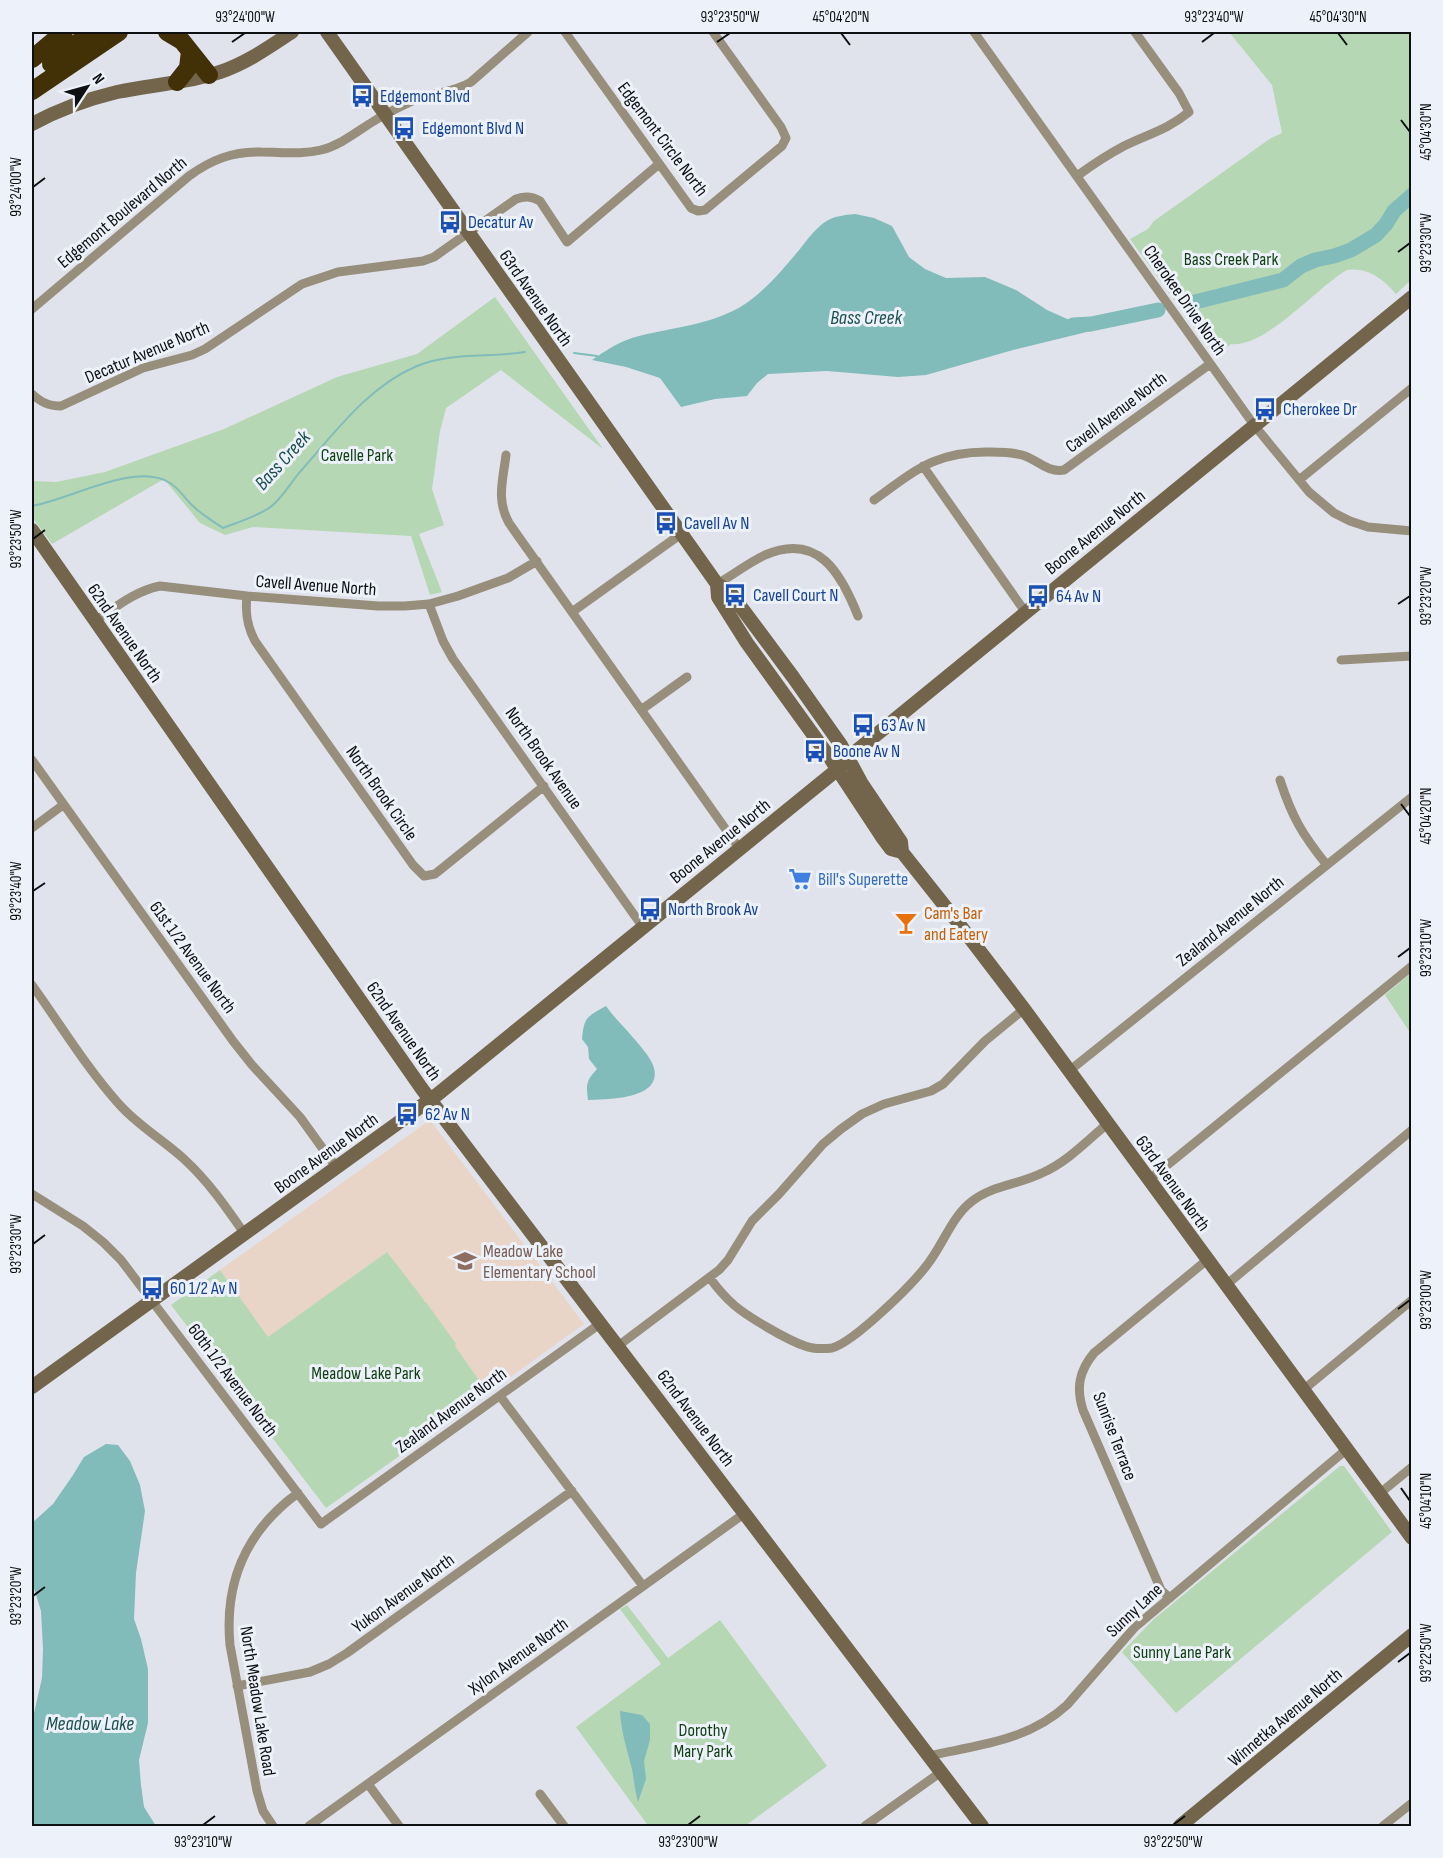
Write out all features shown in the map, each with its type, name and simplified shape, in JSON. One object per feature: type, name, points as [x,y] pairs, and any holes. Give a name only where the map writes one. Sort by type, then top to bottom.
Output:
[{"type":"highway","points":[[32,59],[64,32]]},
{"type":"highway","points":[[32,81],[91,32]]},
{"type":"highway","points":[[32,91],[119,32]]},
{"type":"highway","points":[[167,32],[182,41],[215,73]]},
{"type":"highway","points":[[189,32],[215,73]]},
{"type":"highway","points":[[177,82],[188,68],[190,51]]},
{"type":"street","points":[[32,124],[94,99],[215,73],[247,60],[292,32]]},
{"type":"street","name":"63rd Avenue North","points":[[327,32],[681,534],[717,584],[729,591],[768,642],[849,757],[862,784],[901,842],[902,852],[1024,1010],[1412,1538]]},
{"type":"street","name":"Edgemont Boulevard North","points":[[32,309],[205,165],[223,156],[241,152],[305,153],[323,150],[348,139],[385,115],[425,95],[461,88],[471,82],[528,32]]},
{"type":"street","name":"Edgemont Circle North","points":[[565,32],[691,208],[698,211],[705,210],[782,146],[786,138],[781,127],[713,32]]},
{"type":"street","name":"Cherokee Drive North","points":[[974,32],[1254,425],[1299,480],[1319,502],[1350,521],[1377,528],[1412,531]]},
{"type":"street","points":[[1077,176],[1107,155],[1161,131],[1190,112],[1135,32]]},
{"type":"street","name":"Decatur Avenue North","points":[[32,394],[40,402],[50,406],[61,406],[143,368],[192,355],[205,349],[302,285],[338,272],[423,261],[444,251],[516,199],[525,196],[540,201],[567,242],[659,164]]},
{"type":"street","name":"Boone Avenue North","points":[[32,1388],[430,1100],[1412,297]]},
{"type":"street","name":"Cavell Avenue North","points":[[874,500],[922,466],[945,456],[963,452],[1001,452],[1024,455],[1050,470],[1064,471],[1210,364]]},
{"type":"street","points":[[1299,480],[1412,388]]},
{"type":"street","points":[[506,455],[501,505],[509,522],[739,848]]},
{"type":"street","points":[[922,466],[1026,613]]},
{"type":"street","name":"62nd Avenue North","points":[[32,530],[36,544],[95,621],[430,1100],[982,1827]]},
{"type":"street","points":[[572,612],[681,534]]},
{"type":"street","points":[[717,584],[763,556],[791,548],[805,550],[818,555],[830,564],[838,574],[858,616]]},
{"type":"street","name":"Cavell Avenue North","points":[[95,621],[135,594],[160,586],[247,596],[378,606],[429,604],[508,578],[537,561]]},
{"type":"street","name":"63rd Avenue North","points":[[717,584],[718,597],[747,644],[838,768],[891,849],[902,852]]},
{"type":"street","name":"North Brook Circle","points":[[247,596],[246,619],[255,641],[413,865],[424,876],[435,874],[544,786]]},
{"type":"street","name":"North Brook Avenue","points":[[429,604],[443,641],[453,659],[642,927]]},
{"type":"street","points":[[1341,660],[1412,656]]},
{"type":"street","points":[[641,710],[687,677]]},
{"type":"street","name":"61st 1/2 Avenue North","points":[[32,760],[233,1041],[300,1117],[336,1167]]},
{"type":"street","points":[[1280,780],[1297,825],[1326,864]]},
{"type":"street","name":"Zealand Avenue North","points":[[1069,1071],[1412,797]]},
{"type":"street","points":[[32,828],[63,805]]},
{"type":"street","points":[[1149,1180],[1412,966]]},
{"type":"street","points":[[32,985],[118,1104],[138,1123],[183,1158],[206,1181],[244,1233]]},
{"type":"street","points":[[618,1346],[710,1278],[728,1260],[753,1221],[823,1144],[841,1129],[862,1114],[884,1104],[931,1091],[943,1084],[985,1041],[1024,1010]]},
{"type":"street","points":[[710,1278],[723,1295],[737,1307],[795,1342],[820,1349],[844,1343],[912,1283],[939,1249],[959,1215],[969,1204],[984,1192],[1025,1180],[1053,1168],[1107,1124]]},
{"type":"street","points":[[1226,1285],[1412,1130]]},
{"type":"street","name":"60th 1/2 Avenue North","points":[[32,1194],[83,1226],[121,1260],[321,1524]]},
{"type":"street","name":"Sunrise Terrace","points":[[1170,1598],[1161,1590],[1083,1410],[1079,1398],[1079,1385],[1085,1364],[1094,1353],[1207,1260]]},
{"type":"street","points":[[1303,1390],[1412,1300]]},
{"type":"street","name":"Zealand Avenue North","points":[[321,1524],[601,1323]]},
{"type":"street","points":[[500,1396],[643,1586]]},
{"type":"street","name":"Sunny Lane","points":[[928,1756],[1011,1738],[1042,1725],[1067,1705],[1136,1628],[1347,1449]]},
{"type":"street","points":[[1379,1494],[1412,1467]]},
{"type":"street","name":"Yukon Avenue North","points":[[237,1686],[310,1672],[329,1664],[572,1491]]},
{"type":"street","name":"North Meadow Lake Road","points":[[273,1827],[263,1811],[257,1791],[237,1686],[228,1623],[234,1580],[252,1539],[280,1506],[298,1493]]},
{"type":"street","name":"Xylon Avenue North","points":[[309,1827],[745,1513]]},
{"type":"street","name":"Winnetka Avenue North","points":[[1180,1827],[1412,1635]]},
{"type":"street","points":[[865,1827],[940,1772]]},
{"type":"street","points":[[368,1785],[399,1827]]},
{"type":"street","points":[[540,1794],[564,1827]]},
{"type":"street","points":[[1383,1827],[1412,1803]]},
{"type":"shaded area","name":"Meadow Lake Elementary School","points":[[430,1120],[584,1324],[488,1393],[387,1252],[268,1338],[220,1270]]},
{"type":"green space","name":"Bass Creek Park","points":[[1229,32],[1411,32],[1412,279],[1396,294],[1368,272],[1347,270],[1260,337],[1245,343],[1231,344],[1215,356],[1130,239],[1148,229],[1154,221],[1271,138],[1282,133],[1272,85]]},
{"type":"green space","name":"Cavelle Park","points":[[495,297],[603,449],[501,370],[446,408],[440,431],[432,489],[444,525],[419,534],[442,592],[430,595],[411,536],[253,527],[225,535],[200,523],[164,479],[52,544],[32,517],[32,481],[56,482],[105,472],[224,429],[337,377],[417,354]]},
{"type":"green space","points":[[1411,973],[1411,1034],[1385,995]]},
{"type":"green space","name":"Meadow Lake Park","points":[[387,1252],[426,1302],[488,1393],[326,1508],[171,1305],[220,1270],[268,1337]]},
{"type":"green space","name":"Sunny Lane Park","points":[[1340,1466],[1344,1466],[1392,1532],[1176,1713],[1122,1652],[1154,1619]]},
{"type":"green space","name":"Dorothy Mary Park","points":[[627,1605],[668,1658],[720,1620],[827,1766],[745,1826],[644,1826],[647,1824],[576,1727],[661,1664],[620,1609]]},
{"type":"water","points":[[855,214],[874,218],[892,226],[909,257],[925,269],[946,278],[985,277],[1016,290],[1047,310],[1074,322],[1091,324],[1095,330],[926,375],[898,377],[827,371],[768,374],[747,396],[715,399],[681,407],[660,378],[626,367],[592,360],[632,338],[704,322],[745,304],[768,285],[821,225],[836,217]]},
{"type":"water","points":[[606,1006],[647,1054],[654,1068],[654,1079],[650,1086],[642,1092],[631,1096],[588,1100],[588,1083],[597,1069],[589,1059],[588,1047],[582,1039],[584,1027],[590,1016]]},
{"type":"water","name":"Meadow Lake","points":[[106,1444],[118,1445],[130,1461],[140,1485],[145,1511],[136,1573],[134,1619],[148,1669],[148,1723],[139,1760],[141,1785],[144,1807],[156,1826],[32,1826],[32,1722],[42,1678],[43,1649],[41,1611],[32,1582],[32,1523],[53,1504],[84,1457]]},
{"type":"water","points":[[620,1711],[642,1715],[650,1724],[650,1740],[644,1761],[646,1779],[638,1802],[623,1733]]},
{"type":"waterway","name":"Bass Creek","points":[[1191,303],[1283,280],[1301,266],[1351,250],[1376,235],[1394,211],[1412,195]]},
{"type":"waterway","name":"Bass Creek","points":[[1073,325],[1091,324],[1158,310]]},
{"type":"waterway","name":"Bass Creek","points":[[32,506],[121,479],[139,476],[156,477],[173,485],[196,509],[223,528],[256,515],[273,505],[352,413],[382,386],[399,375],[417,366],[443,359],[525,352]]},
{"type":"waterway","name":"Bass Creek","points":[[574,353],[597,356]]},
{"type":"place","name":"Edgemont Blvd","points":[[362,96]]},
{"type":"place","name":"Edgemont Blvd N","points":[[404,128]]},
{"type":"place","name":"Decatur Av","points":[[450,222]]},
{"type":"place","name":"Cherokee Dr","points":[[1265,409]]},
{"type":"place","name":"Cavell Av N","points":[[666,523]]},
{"type":"place","name":"Cavell Court N","points":[[735,595]]},
{"type":"place","name":"64 Av N","points":[[1038,596]]},
{"type":"place","name":"63 Av N","points":[[863,725]]},
{"type":"place","name":"Boone Av N","points":[[815,751]]},
{"type":"place","name":"Bill's Superette","points":[[800,879]]},
{"type":"place","name":"North Brook Av","points":[[650,909]]},
{"type":"place","name":"Cam's Bar and Eatery","points":[[906,923]]},
{"type":"place","name":"62 Av N","points":[[407,1114]]},
{"type":"place","name":"Meadow Lake Elementary School","points":[[465,1261]]},
{"type":"place","name":"60 1/2 Av N","points":[[152,1288]]}]
